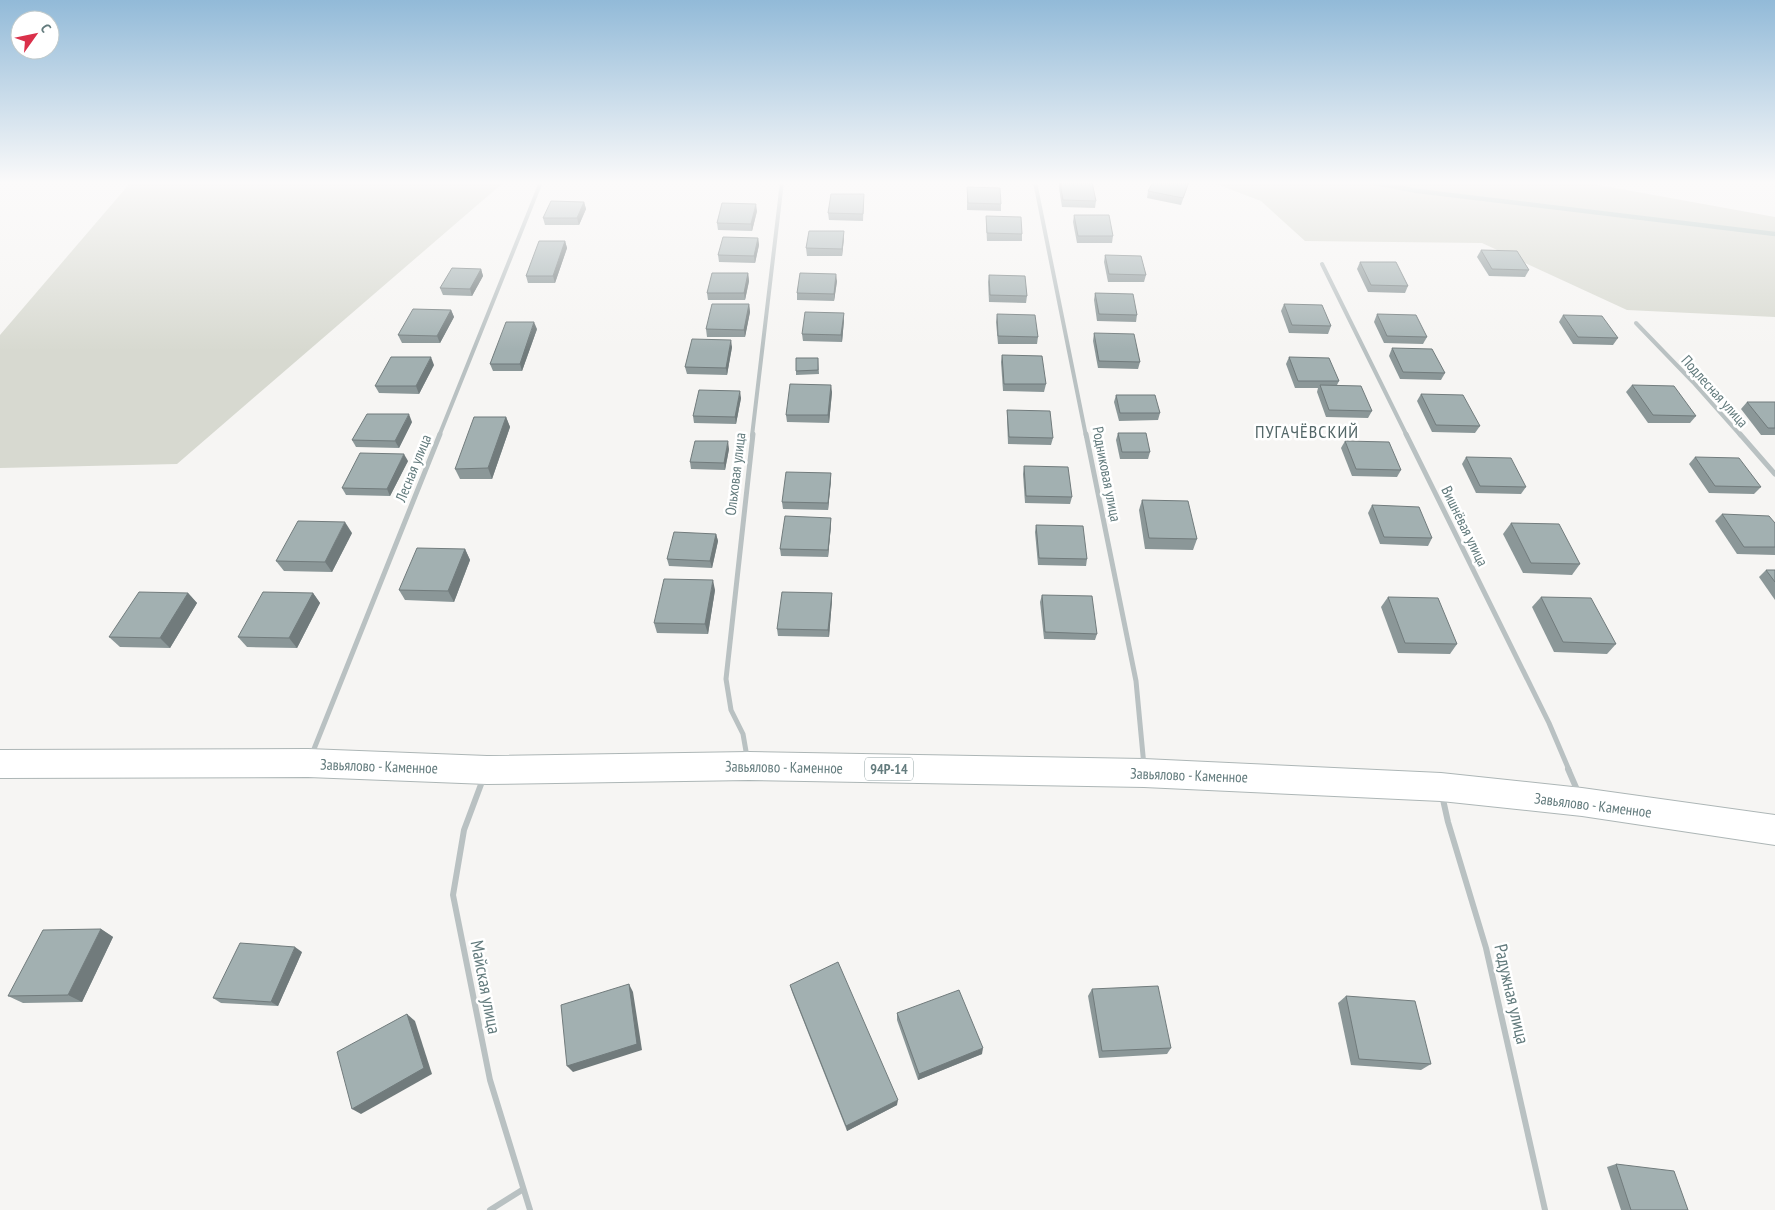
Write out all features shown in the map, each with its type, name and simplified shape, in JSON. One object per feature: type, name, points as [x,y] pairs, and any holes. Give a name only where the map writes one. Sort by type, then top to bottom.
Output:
[{"type":"main road","name":"Завьялово - Каменное","points":[[0,764],[308,763],[487,770],[749,766],[1144,773],[1441,787],[1582,802],[1775,830]]},
{"type":"street","name":"Лесная улица","points":[[308,763],[518,238]]},
{"type":"street","name":"Ольховая улица","points":[[749,766],[743,734],[731,710],[726,679],[775,238]]},
{"type":"street","name":"Родниковая улица","points":[[1046,238],[1136,681],[1144,773]]},
{"type":"street","name":"Вишнёвая улица","points":[[1322,264],[1549,723],[1582,802]]},
{"type":"street","name":"Подлесная улица","points":[[1636,323],[1693,382],[1775,474]]},
{"type":"street","name":"Майская улица","points":[[487,770],[464,830],[453,895],[490,1080],[522,1190],[530,1210]]},
{"type":"street","name":"Радужная улица","points":[[1441,787],[1448,822],[1486,948],[1545,1210]]},
{"type":"street","points":[[490,1210],[522,1190]]},
{"type":"shaded area","points":[[83,238],[439,238],[177,464],[0,468],[0,335]]},
{"type":"shaded area","points":[[1302,238],[1775,238],[1775,317],[1627,310],[1482,243],[1305,241]]},
{"type":"building","points":[[723,238],[758,238],[754,256],[718,255]]},
{"type":"building","points":[[808,238],[843,238],[842,249],[806,248]]},
{"type":"building","points":[[539,241],[565,241],[553,276],[526,276]]},
{"type":"building","points":[[1481,250],[1517,251],[1529,270],[1492,269]]},
{"type":"building","points":[[1105,255],[1141,256],[1146,275],[1109,274]]},
{"type":"building","points":[[1360,262],[1396,262],[1408,286],[1371,285]]},
{"type":"building","points":[[452,268],[481,269],[470,289],[440,288]]},
{"type":"building","points":[[712,273],[748,273],[744,293],[707,293]]},
{"type":"building","points":[[800,273],[836,274],[834,294],[797,293]]},
{"type":"building","points":[[989,275],[1025,276],[1027,296],[990,295]]},
{"type":"building","points":[[1095,293],[1133,294],[1137,315],[1099,314]]},
{"type":"building","points":[[712,304],[749,304],[744,330],[706,329]]},
{"type":"building","points":[[1284,304],[1322,305],[1331,326],[1292,325]]},
{"type":"building","points":[[413,309],[451,310],[437,336],[398,335]]},
{"type":"building","points":[[805,312],[844,313],[841,335],[802,334]]},
{"type":"building","points":[[997,314],[1035,315],[1038,337],[998,336]]},
{"type":"building","points":[[1377,314],[1416,315],[1427,337],[1387,336]]},
{"type":"building","points":[[1563,315],[1602,316],[1618,338],[1578,337]]},
{"type":"building","points":[[506,322],[534,322],[520,364],[490,364]]},
{"type":"building","points":[[1094,333],[1134,334],[1140,362],[1099,361]]},
{"type":"building","points":[[692,339],[731,340],[726,368],[685,367]]},
{"type":"building","points":[[1392,348],[1432,349],[1445,373],[1403,372]]},
{"type":"building","points":[[1002,355],[1042,356],[1046,384],[1004,384]]},
{"type":"building","points":[[391,357],[431,357],[416,386],[375,386]]},
{"type":"building","points":[[1289,357],[1329,358],[1339,381],[1298,381]]},
{"type":"building","points":[[796,358],[818,358],[818,370],[796,371]]},
{"type":"building","points":[[790,384],[831,385],[828,415],[786,415]]},
{"type":"building","points":[[1320,385],[1361,386],[1372,411],[1329,410]]},
{"type":"building","points":[[1632,385],[1674,386],[1696,416],[1653,415]]},
{"type":"building","points":[[699,390],[740,391],[735,417],[693,416]]},
{"type":"building","points":[[1421,394],[1463,395],[1480,426],[1436,425]]},
{"type":"building","points":[[1116,395],[1155,395],[1160,413],[1120,413]]},
{"type":"building","points":[[1747,402],[1775,402],[1775,428],[1768,428]]},
{"type":"building","points":[[1007,410],[1050,411],[1053,438],[1009,437]]},
{"type":"building","points":[[367,414],[409,414],[395,441],[352,440]]},
{"type":"building","points":[[474,417],[506,417],[488,468],[455,469]]},
{"type":"building","points":[[1118,433],[1146,433],[1150,452],[1122,452]]},
{"type":"building","points":[[695,441],[728,441],[724,463],[690,462]]},
{"type":"building","points":[[1345,441],[1389,442],[1401,470],[1356,469]]},
{"type":"building","points":[[360,453],[404,454],[387,489],[342,488]]},
{"type":"building","points":[[1466,457],[1511,458],[1526,487],[1480,486]]},
{"type":"building","points":[[1695,457],[1739,458],[1761,487],[1715,486]]},
{"type":"building","points":[[1024,466],[1068,467],[1072,497],[1026,496]]},
{"type":"building","points":[[786,472],[831,473],[828,503],[782,502]]},
{"type":"building","points":[[1142,500],[1188,501],[1197,539],[1149,538]]},
{"type":"building","points":[[1372,505],[1419,507],[1432,538],[1384,537]]},
{"type":"building","points":[[1722,514],[1769,516],[1775,523],[1775,547],[1744,547]]},
{"type":"building","points":[[785,516],[831,518],[828,550],[780,549]]},
{"type":"building","points":[[298,521],[345,522],[325,562],[276,561]]},
{"type":"building","points":[[1511,523],[1559,524],[1580,564],[1531,563]]},
{"type":"building","points":[[1036,525],[1083,526],[1087,559],[1039,558]]},
{"type":"building","points":[[674,532],[716,534],[710,561],[667,559]]},
{"type":"building","points":[[417,548],[465,549],[448,591],[399,590]]},
{"type":"building","points":[[1766,570],[1775,570],[1775,582]]},
{"type":"building","points":[[664,579],[713,580],[705,624],[654,623]]},
{"type":"building","points":[[139,592],[188,593],[160,638],[109,637]]},
{"type":"building","points":[[263,592],[313,593],[289,638],[238,637]]},
{"type":"building","points":[[782,592],[832,593],[828,630],[777,629]]},
{"type":"building","points":[[1042,595],[1092,596],[1097,634],[1045,632]]},
{"type":"building","points":[[1388,597],[1438,598],[1457,644],[1405,643]]},
{"type":"building","points":[[1541,597],[1591,598],[1616,644],[1563,642]]},
{"type":"building","points":[[101,929],[68,995],[8,996],[43,930]]},
{"type":"building","points":[[240,943],[295,947],[271,1002],[213,998]]},
{"type":"building","points":[[838,962],[898,1100],[846,1126],[790,985]]},
{"type":"building","points":[[629,984],[637,1044],[567,1066],[561,1005]]},
{"type":"building","points":[[1158,986],[1171,1048],[1102,1051],[1092,989]]},
{"type":"building","points":[[959,990],[983,1048],[919,1074],[897,1013]]},
{"type":"building","points":[[1346,996],[1415,1001],[1431,1064],[1359,1059]]},
{"type":"building","points":[[407,1014],[424,1068],[352,1109],[337,1052]]},
{"type":"building","points":[[1616,1164],[1674,1171],[1688,1210],[1631,1210]]},
{"type":"district","name":"ПУГАЧЁВСКИЙ","points":[[1307,431]]}]
